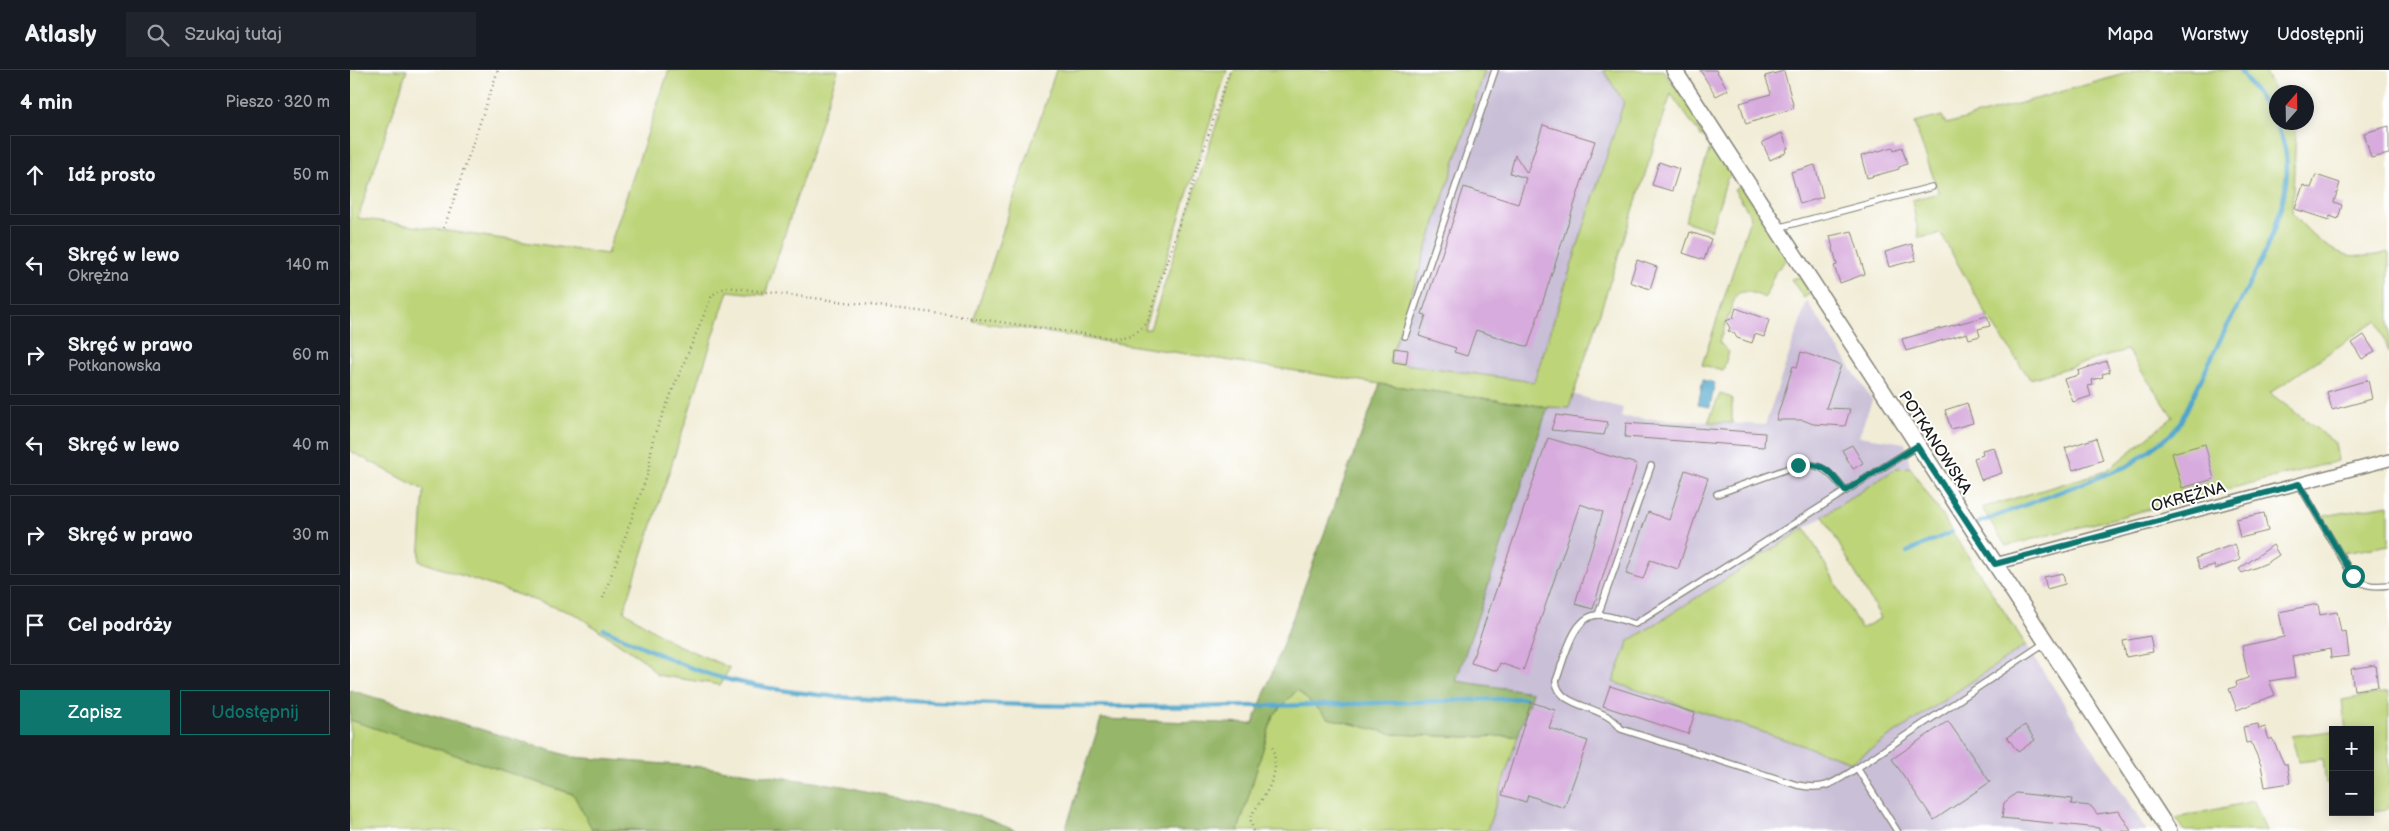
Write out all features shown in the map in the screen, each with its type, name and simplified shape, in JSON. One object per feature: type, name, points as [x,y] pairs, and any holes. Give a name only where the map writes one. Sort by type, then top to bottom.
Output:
[{"type":"street","name":"POTKANOWSKA","points":[[1674,70],[2169,831]]},
{"type":"street","name":"OKRĘŻNA","points":[[1995,564],[2389,460]]},
{"type":"lane","points":[[1405,336],[1495,70]]},
{"type":"lane","points":[[1777,229],[1932,187]]},
{"type":"lane","points":[[1917,446],[1635,624],[1598,614],[1584,618],[1576,628],[1556,681],[1557,690],[1565,698],[1609,715],[1621,729],[1797,785],[1816,789],[1830,784],[1857,768],[2046,642]]},
{"type":"lane","points":[[1717,494],[1798,465],[1809,464],[1822,467],[1831,472],[1845,491]]},
{"type":"lane","points":[[1598,614],[1651,466]]},
{"type":"lane","points":[[2299,484],[2353,576],[2363,585],[2376,587],[2389,585]]},
{"type":"lane","points":[[1857,768],[1897,831]]},
{"type":"path","points":[[444,228],[498,70]]},
{"type":"path","points":[[603,598],[648,473],[653,438],[712,295],[726,287],[958,316],[1112,338],[1130,337],[1140,331],[1147,322],[1230,70]]},
{"type":"path","points":[[1253,831],[1250,818],[1276,774],[1274,752],[1271,744]]},
{"type":"shaded area","points":[[1485,70],[1635,70],[1534,382],[1389,362]]},
{"type":"shaded area","points":[[1807,301],[1872,400],[1859,436],[1905,443],[1910,467],[1897,469],[1629,641],[1852,762],[2026,645],[2147,831],[1487,831],[1532,693],[1456,681],[1548,407],[1569,407],[1572,394],[1623,408],[1621,417],[1765,425]]},
{"type":"green space","points":[[350,70],[407,70],[358,218],[607,254],[669,70],[838,70],[765,295],[728,291],[624,611],[673,643],[730,668],[720,685],[657,675],[645,661],[575,614],[419,561],[424,490],[350,451]]},
{"type":"green space","points":[[1056,70],[1227,70],[1144,329],[1150,329],[1234,70],[1485,70],[1389,362],[1534,382],[1624,102],[1603,70],[1663,70],[1674,86],[1676,85],[1733,173],[1727,179],[1711,230],[1685,221],[1711,145],[1701,136],[1671,94],[1569,408],[1548,407],[1380,384],[973,321]]},
{"type":"green space","points":[[2139,70],[2264,70],[2272,85],[2269,85],[2269,130],[2296,131],[2292,213],[2323,244],[2334,250],[2358,256],[2389,252],[2389,352],[2377,320],[2270,393],[2335,443],[2338,461],[2006,546],[1982,508],[2106,471],[2173,417],[2127,350],[2030,379],[1989,319],[1941,234],[1919,238],[1912,200],[1939,193],[1914,123],[1942,116],[1946,124]]},
{"type":"green space","points":[[1741,186],[1788,258],[1775,272],[1765,298],[1747,292],[1736,295],[1719,342],[1729,352],[1723,370],[1702,365],[1751,216],[1734,189]]},
{"type":"green space","points":[[1800,277],[1810,293],[1804,298],[1791,279]]},
{"type":"green space","points":[[1380,384],[1548,407],[1456,681],[1532,692],[1518,736],[1465,737],[1393,734],[1328,718],[1297,690],[1273,716],[1238,831],[1065,831],[1101,719],[1253,724]]},
{"type":"green space","points":[[1720,394],[1732,398],[1732,423],[1708,422]]},
{"type":"green space","points":[[1910,467],[2026,645],[1852,762],[1613,682],[1629,641],[1805,528],[1861,629],[1881,618],[1823,516],[1897,468]]},
{"type":"green space","points":[[2389,505],[2389,545],[2344,553],[2331,533],[2324,516]]},
{"type":"green space","points":[[350,690],[573,757],[705,767],[843,786],[979,816],[1017,831],[676,831],[592,829],[573,794],[350,720]]},
{"type":"green space","points":[[1297,690],[1328,718],[1393,734],[1465,737],[1518,736],[1487,831],[1238,831],[1273,716]]},
{"type":"green space","points":[[2389,692],[2389,809],[2374,811],[2374,726],[2345,726],[2342,700]]},
{"type":"green space","points":[[350,719],[575,795],[592,829],[676,831],[350,831]]},
{"type":"green space","points":[[2329,731],[2329,783],[2326,783],[2323,759],[2299,762],[2291,736]]},
{"type":"green space","points":[[2254,801],[2266,831],[2185,831],[2176,818]]},
{"type":"water","points":[[1703,380],[1715,383],[1710,407],[1698,405]]},
{"type":"building","points":[[1700,70],[1716,70],[1728,90],[1716,96]]},
{"type":"building","points":[[1784,71],[1794,108],[1746,124],[1740,103],[1771,94],[1765,76]]},
{"type":"building","points":[[1543,125],[1595,141],[1528,347],[1476,330],[1467,356],[1454,352],[1456,348],[1419,336],[1426,315],[1422,314],[1464,187],[1518,204],[1526,178],[1510,173],[1515,155],[1527,173]]},
{"type":"building","points":[[2389,126],[2389,154],[2371,158],[2364,133]]},
{"type":"building","points":[[1782,133],[1788,148],[1786,149],[1787,152],[1770,160],[1762,142]]},
{"type":"building","points":[[1893,147],[1894,150],[1902,147],[1907,164],[1899,167],[1899,169],[1867,178],[1861,156]]},
{"type":"building","points":[[1659,162],[1679,169],[1672,191],[1652,185]]},
{"type":"building","points":[[1815,165],[1823,197],[1800,204],[1791,172]]},
{"type":"building","points":[[2316,175],[2340,183],[2334,202],[2342,205],[2338,219],[2330,216],[2329,220],[2295,209],[2303,185],[2311,188]]},
{"type":"building","points":[[1852,231],[1865,274],[1840,283],[1834,266],[1837,265],[1830,236]]},
{"type":"building","points":[[1690,232],[1711,239],[1704,260],[1683,253]]},
{"type":"building","points":[[1912,244],[1916,260],[1889,267],[1885,252]]},
{"type":"building","points":[[1637,260],[1657,267],[1650,289],[1630,282]]},
{"type":"building","points":[[1736,308],[1769,320],[1764,337],[1755,334],[1752,343],[1737,338],[1734,333],[1728,331],[1730,328],[1726,321],[1733,318]]},
{"type":"building","points":[[1987,316],[1990,326],[1978,329],[1980,336],[1969,339],[1967,333],[1906,351],[1902,339]]},
{"type":"building","points":[[2364,335],[2375,352],[2362,359],[2352,343]]},
{"type":"building","points":[[1394,348],[1408,350],[1406,364],[1393,362]]},
{"type":"building","points":[[1801,352],[1841,365],[1826,408],[1850,409],[1845,426],[1813,424],[1803,420],[1776,420],[1793,366],[1797,367]]},
{"type":"building","points":[[2106,361],[2110,372],[2102,374],[2103,377],[2092,380],[2093,385],[2088,386],[2091,396],[2073,402],[2064,379],[2079,375],[2078,371]]},
{"type":"building","points":[[2368,380],[2372,399],[2332,410],[2327,392]]},
{"type":"building","points":[[1967,403],[1973,423],[1951,429],[1945,410]]},
{"type":"building","points":[[1556,415],[1608,422],[1604,435],[1551,430]]},
{"type":"building","points":[[1626,423],[1765,433],[1764,447],[1625,437]]},
{"type":"building","points":[[1548,438],[1637,464],[1593,609],[1575,604],[1603,512],[1580,504],[1523,671],[1500,663],[1497,671],[1471,663]]},
{"type":"building","points":[[2096,438],[2103,460],[2073,470],[2065,448]]},
{"type":"building","points":[[2205,444],[2214,479],[2182,488],[2172,453]]},
{"type":"building","points":[[1852,445],[1863,463],[1853,469],[1842,450]]},
{"type":"building","points":[[1994,447],[2002,473],[1981,480],[1974,458],[1983,455],[1982,450]]},
{"type":"building","points":[[1685,470],[1708,478],[1678,569],[1650,560],[1643,579],[1626,574],[1648,512],[1669,520]]},
{"type":"building","points":[[2264,513],[2268,531],[2240,538],[2236,519]]},
{"type":"building","points":[[2235,544],[2240,560],[2215,569],[2214,565],[2200,569],[2196,558]]},
{"type":"building","points":[[2273,545],[2279,555],[2267,563],[2242,573],[2239,569]]},
{"type":"building","points":[[2063,573],[2065,584],[2047,589],[2044,577]]},
{"type":"building","points":[[2318,604],[2320,615],[2337,612],[2341,632],[2346,631],[2349,656],[2331,658],[2330,649],[2292,656],[2295,677],[2269,681],[2275,695],[2237,710],[2229,689],[2237,686],[2236,682],[2248,678],[2242,646],[2284,637],[2279,612]]},
{"type":"building","points":[[2150,636],[2153,652],[2126,657],[2123,641]]},
{"type":"building","points":[[2375,665],[2378,687],[2354,690],[2351,669]]},
{"type":"building","points":[[1610,686],[1695,713],[1688,734],[1603,706]]},
{"type":"building","points":[[1531,702],[1555,710],[1549,728],[1588,741],[1564,808],[1528,795],[1526,802],[1502,795]]},
{"type":"building","points":[[1948,721],[1990,782],[1934,820],[1892,759]]},
{"type":"building","points":[[2258,724],[2259,729],[2265,727],[2269,740],[2272,738],[2284,764],[2287,764],[2290,783],[2265,787],[2261,765],[2251,742],[2246,743],[2243,727]]},
{"type":"building","points":[[2025,725],[2035,740],[2018,752],[2007,737]]},
{"type":"building","points":[[2016,793],[2072,799],[2071,804],[2091,806],[2097,814],[2119,811],[2131,831],[2099,831],[2099,828],[2002,818],[2004,803]]},
{"type":"waterway","points":[[1978,523],[2128,466],[2170,435],[2181,421],[2222,336],[2257,270],[2268,245],[2284,195],[2287,171],[2282,138],[2266,108],[2240,70]]},
{"type":"waterway","points":[[1907,552],[1952,532]]},
{"type":"waterway","points":[[604,629],[666,658],[714,676],[763,687],[862,699],[1062,706],[1194,707],[1327,705],[1526,698]]},
{"type":"route","points":[[1798,465],[1809,464],[1822,467],[1831,472],[1845,491],[1917,446],[1995,564],[2299,484],[2353,576]]}]
